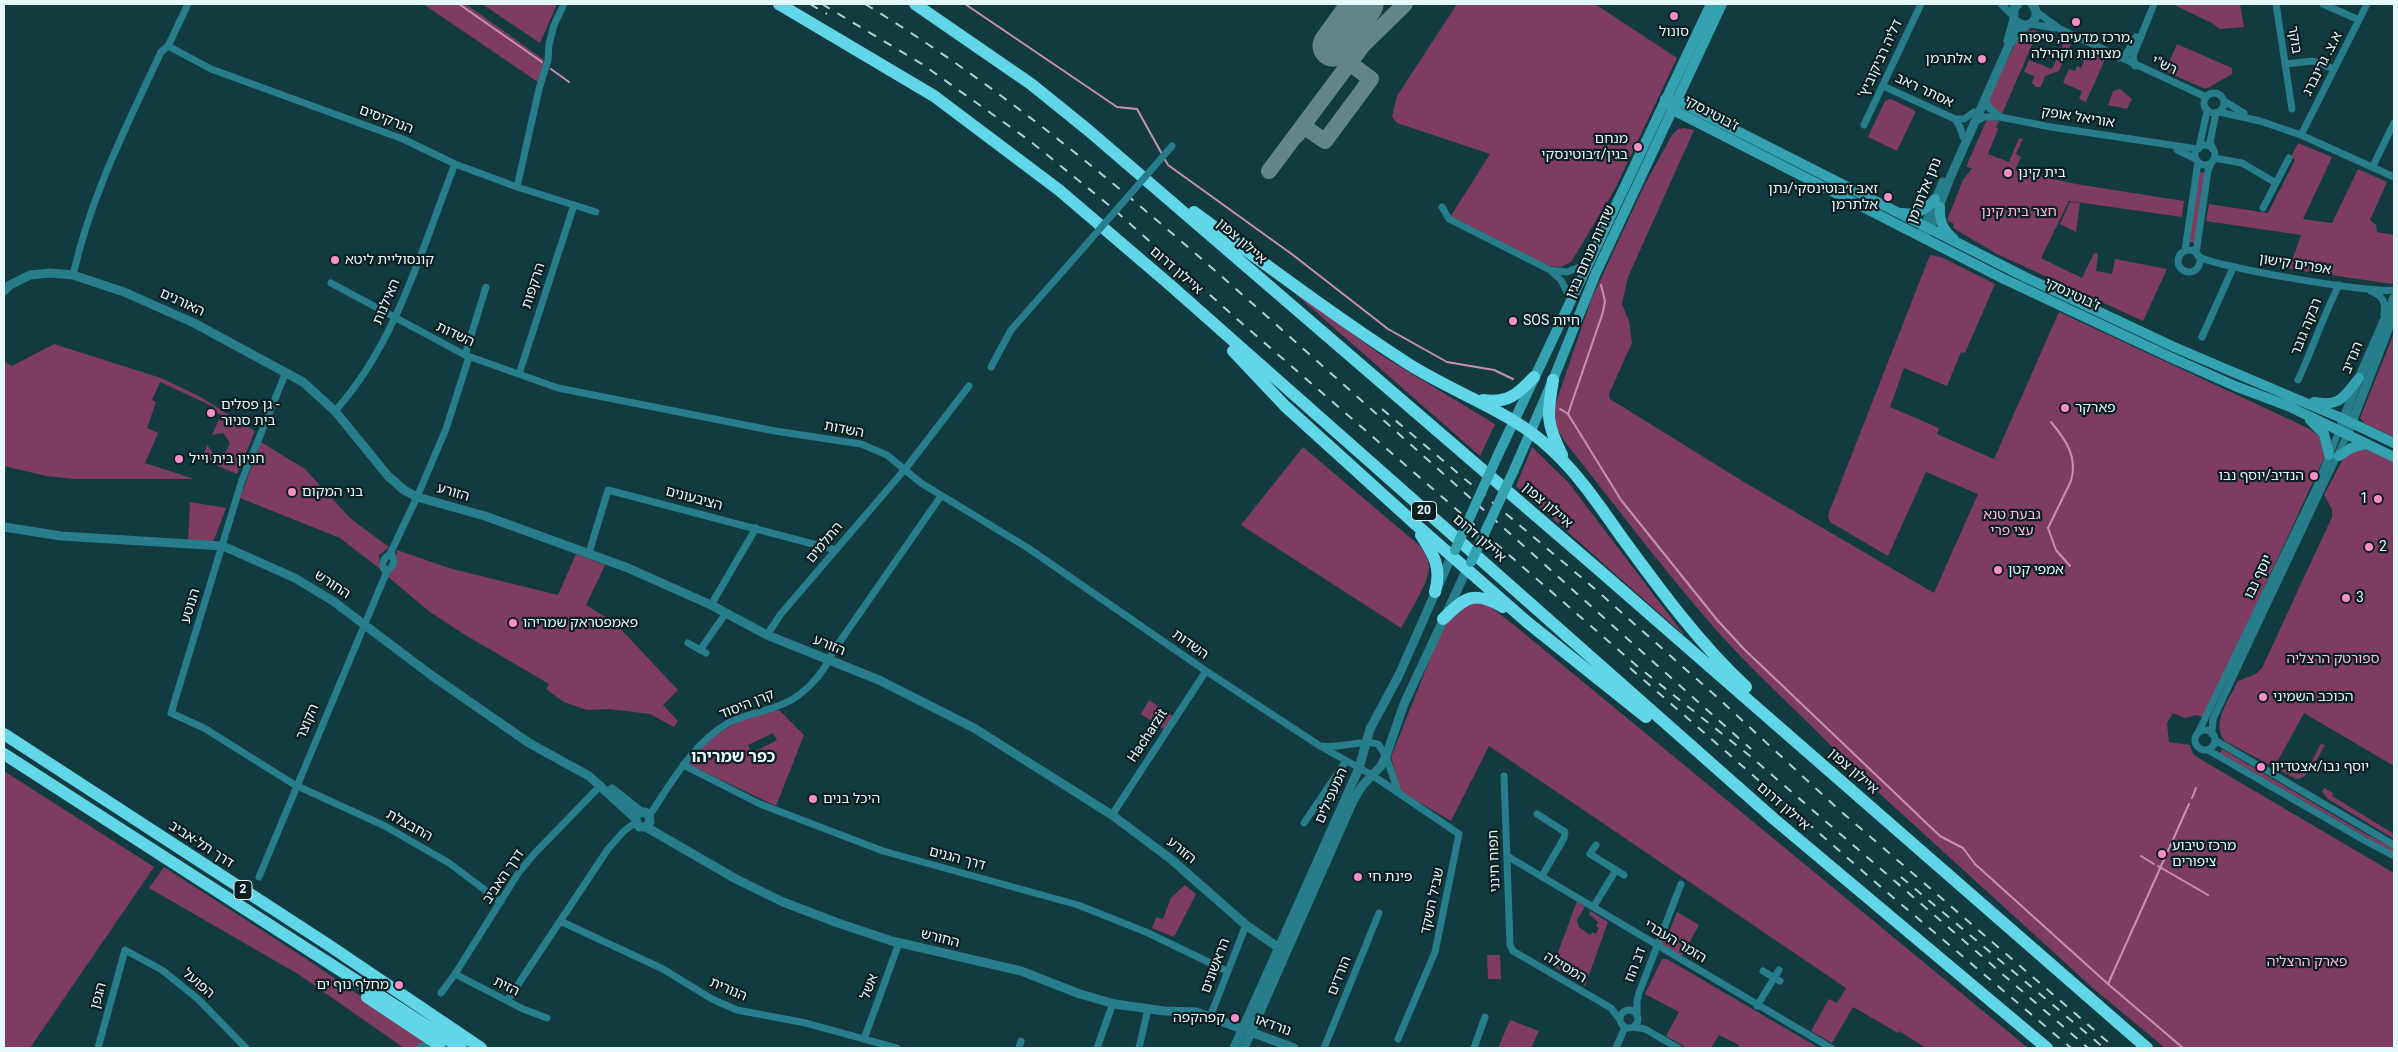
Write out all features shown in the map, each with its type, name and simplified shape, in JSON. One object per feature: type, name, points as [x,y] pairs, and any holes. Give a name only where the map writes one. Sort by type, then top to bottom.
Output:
[{"type":"highway","name":"איילון דרום","points":[[779,4],[934,96],[1059,190],[1169,284],[1774,820],[2047,1048]]},
{"type":"highway","name":"איילון צפון","points":[[915,4],[1031,84],[1123,160],[2147,1048]]},
{"type":"highway","points":[[1123,160],[1306,294],[1409,364],[1475,398],[1515,421],[1531,433],[1568,466],[1660,589],[1711,652],[1887,821]]},
{"type":"highway","points":[[1169,284],[1285,406],[1413,522],[1469,565],[1527,622],[1774,820]]},
{"type":"highway","points":[[1475,398],[1493,401],[1506,400],[1517,394],[1534,377]]},
{"type":"highway","points":[[1554,380],[1548,409],[1548,423],[1568,466]]},
{"type":"highway","points":[[1413,522],[1437,561],[1439,574],[1435,592]]},
{"type":"highway","points":[[1443,619],[1462,601],[1479,596],[1527,622]]},
{"type":"highway","name":"דרך תל-אביב","points":[[4,734],[330,946],[481,1048]]},
{"type":"highway","name":"2","points":[[4,754],[461,1048]]},
{"type":"highway","points":[[136,840],[183,875],[442,1047]]},
{"type":"main road","name":"שדרות מנחם בגין","points":[[1453,552],[1711,4]]},
{"type":"main road","name":"שדרות מנחם בגין","points":[[1469,565],[1531,433],[1596,273],[1722,4]]},
{"type":"main road","points":[[1662,132],[1676,120],[1700,118],[1689,99],[1687,80]]},
{"type":"main road","name":"ז'בוטינסקי","points":[[1665,99],[1675,106],[1962,246],[2290,402],[2343,433],[2394,457]]},
{"type":"main road","name":"ז'בוטינסקי","points":[[1700,118],[1921,237],[2170,357],[2235,386],[2290,402],[2347,422],[2394,443]]},
{"type":"main road","points":[[1893,212],[1918,213],[1938,203],[1939,217],[1944,228],[1962,246]]},
{"type":"main road","points":[[2290,402],[2331,404],[2343,399],[2359,378]]},
{"type":"main road","points":[[2290,402],[2318,426],[2324,434],[2334,456],[2351,448],[2366,444]]},
{"type":"street","points":[[73,275],[85,226],[101,182],[161,52],[168,46],[188,4]]},
{"type":"street","points":[[517,188],[539,89],[548,60],[549,44],[554,25],[564,4]]},
{"type":"street","name":"'דליה רביקוביץ","points":[[1864,125],[1921,4]]},
{"type":"street","points":[[2001,4],[2018,23],[2029,25]]},
{"type":"street","name":"נתן אלתרמן","points":[[1938,203],[1962,137],[2010,36],[2014,8],[2018,4]]},
{"type":"street","points":[[2119,58],[2127,52],[2154,4]]},
{"type":"street","name":"בוקר","points":[[2276,4],[2292,109]]},
{"type":"street","points":[[2323,4],[2359,20]]},
{"type":"street","name":"א.צ. גרינברג","points":[[2301,135],[2367,4]]},
{"type":"street","name":"נתן אלתרמן","points":[[1921,237],[1927,228],[2009,45],[2020,30],[2036,18],[2034,6]]},
{"type":"street","name":"רש\"י","points":[[2034,6],[2060,29],[2135,66],[2206,97]]},
{"type":"street","name":"רש\"י","points":[[2029,25],[2060,29]]},
{"type":"street","points":[[2135,66],[2133,56],[2142,28]]},
{"type":"street","name":"הנרקיסים","points":[[168,46],[211,69],[404,139],[455,164],[517,188],[596,212]]},
{"type":"street","points":[[2285,64],[2313,61],[2334,69]]},
{"type":"street","name":"אסתר ראב","points":[[1883,86],[1955,119],[1964,119],[1974,112]]},
{"type":"street","points":[[2216,93],[2222,96],[2224,101],[2224,108],[2218,113],[2210,142],[2213,150],[2213,161],[2208,171],[2197,254],[2199,264],[2195,270],[2185,272],[2179,266],[2179,256],[2185,250],[2197,160],[2207,110],[2204,103],[2206,97],[2216,93]]},
{"type":"street","points":[[1986,98],[1989,108],[2000,117]]},
{"type":"street","points":[[2224,101],[2239,112],[2301,135],[2394,176]]},
{"type":"street","points":[[2207,110],[2260,121]]},
{"type":"street","name":"אוריאל אופק","points":[[1974,122],[1981,117],[2000,117],[2199,148]]},
{"type":"street","name":"אסתר ראב","points":[[1955,119],[1960,127],[1962,137]]},
{"type":"street","points":[[2373,166],[2394,122]]},
{"type":"street","name":"אוריאל אופק","points":[[2152,142],[2197,160]]},
{"type":"street","points":[[992,367],[1011,330],[1172,146]]},
{"type":"street","points":[[2199,148],[2208,146],[2213,150]]},
{"type":"street","points":[[2263,208],[2289,158]]},
{"type":"street","points":[[2197,160],[2205,165],[2213,161],[2242,162],[2276,183]]},
{"type":"street","name":"האילנות","points":[[335,411],[354,389],[374,359],[395,318],[455,164]]},
{"type":"street","name":"הרקפות","points":[[519,374],[574,206]]},
{"type":"street","points":[[1442,207],[1449,219],[1550,270],[1561,280],[1571,300]]},
{"type":"street","points":[[2185,250],[2197,254]]},
{"type":"street","name":"אפרים קישון","points":[[2197,254],[2222,266],[2366,289],[2394,290]]},
{"type":"street","points":[[1550,270],[1568,272],[1587,264]]},
{"type":"street","name":"אפרים קישון","points":[[2195,270],[2222,266]]},
{"type":"street","points":[[2202,337],[2233,268]]},
{"type":"street","name":"האורנים","points":[[4,292],[10,285],[30,275],[50,273],[73,275],[124,292],[194,323],[286,372],[303,382],[335,411]]},
{"type":"street","name":"השדות","points":[[331,283],[467,356],[558,388],[775,431],[861,444],[887,455],[906,468],[921,483],[1028,548],[1206,671],[1320,746],[1372,775]]},
{"type":"street","name":"רבקה גובר","points":[[2298,380],[2317,339],[2322,319],[2339,285]]},
{"type":"street","points":[[417,497],[446,429],[486,287]]},
{"type":"street","points":[[2366,289],[2378,294],[2383,299],[2385,311],[2383,322]]},
{"type":"street","name":"הנדיב","points":[[2347,422],[2359,378],[2394,298]]},
{"type":"street","name":"הנדיב","points":[[2343,433],[2394,314]]},
{"type":"street","name":"הנוטע","points":[[286,372],[242,480],[171,713],[204,728],[295,785]]},
{"type":"street","name":"התלמים","points":[[767,635],[780,616],[906,468],[969,386]]},
{"type":"street","name":"הזורע","points":[[335,411],[388,476],[404,490],[417,497],[485,516],[589,553],[712,605],[767,635],[829,662],[879,680],[974,728],[1112,815],[1172,860],[1246,925],[1279,948]]},
{"type":"street","name":"יוסף נבו","points":[[2214,737],[2211,725],[2343,433]]},
{"type":"street","name":"יוסף נבו","points":[[2198,733],[2316,488],[2334,456]]},
{"type":"street","name":"הציבעונים","points":[[589,553],[608,490],[836,550]]},
{"type":"street","name":"קרן היסוד","points":[[506,1001],[608,849],[640,817],[699,745],[728,723],[752,713],[776,707],[794,698],[812,684],[829,662],[834,650],[941,496]]},
{"type":"street","name":"הקוצר","points":[[259,877],[295,785],[384,573],[394,562],[392,552],[417,497]]},
{"type":"street","name":"החורש","points":[[4,527],[97,539],[223,546],[295,578],[363,623],[431,675],[530,744],[589,776],[640,817],[638,827],[646,827],[736,879],[783,902],[899,943],[1021,971],[1080,994],[1113,1003],[1148,1009],[1196,1012],[1247,1032]]},
{"type":"street","points":[[712,605],[756,528]]},
{"type":"street","name":"המעפילים","points":[[1244,1048],[1247,1032],[1279,948],[1359,768],[1373,722],[1399,675],[1453,552]]},
{"type":"street","name":"המעפילים","points":[[1234,1048],[1247,1032],[1282,963],[1354,801],[1362,786],[1386,756],[1404,704],[1469,565]]},
{"type":"street","points":[[688,643],[703,651],[726,613]]},
{"type":"street","name":"Hacharzit","points":[[1112,815],[1206,671]]},
{"type":"street","points":[[2394,845],[2204,730],[2198,733],[2195,739],[2196,746],[2201,750],[2208,750],[2394,856]]},
{"type":"street","points":[[2208,750],[2213,746],[2214,737]]},
{"type":"street","points":[[1320,746],[1330,748],[1366,743],[1378,744],[1386,756],[1394,786],[1399,794]]},
{"type":"street","points":[[1304,823],[1346,762]]},
{"type":"street","name":"דרך הגנים","points":[[683,765],[760,804],[883,851],[1078,905],[1146,932],[1227,971]]},
{"type":"street","name":"שביל השקד","points":[[1372,775],[1459,834],[1435,952],[1398,1039]]},
{"type":"street","name":"תפוח חינני","points":[[1504,776],[1510,945]]},
{"type":"street","name":"החבצלת","points":[[295,785],[386,826],[449,863],[501,902]]},
{"type":"street","name":"דרך האביב","points":[[441,993],[519,872],[601,785]]},
{"type":"street","points":[[1537,814],[1562,828],[1565,832],[1564,838],[1542,876]]},
{"type":"street","points":[[1596,844],[1590,854],[1624,875]]},
{"type":"street","name":"הזמר העברי","points":[[1507,856],[1594,906],[1757,1006],[1831,1048]]},
{"type":"street","points":[[1594,906],[1616,870]]},
{"type":"street","name":"דב הוז","points":[[1638,1016],[1637,1001],[1639,993],[1681,884]]},
{"type":"street","name":"הורדים","points":[[1324,1048],[1379,913]]},
{"type":"street","name":"הנורית","points":[[560,921],[663,969],[712,999],[737,1010],[806,1023],[898,1048]]},
{"type":"street","name":"הראשונים","points":[[1210,1017],[1246,925]]},
{"type":"street","name":"אשל","points":[[864,1039],[899,943]]},
{"type":"street","name":"המסילה","points":[[1510,945],[1513,951],[1610,1008],[1620,1020]]},
{"type":"street","points":[[1279,948],[1283,956],[1282,963]]},
{"type":"street","name":"הגפן","points":[[98,1048],[125,950]]},
{"type":"street","name":"הפועל","points":[[125,950],[162,970],[198,999],[246,1048]]},
{"type":"street","points":[[1757,1006],[1777,980],[1779,970]]},
{"type":"street","points":[[1763,971],[1777,980]]},
{"type":"street","name":"הזית","points":[[455,974],[506,1001],[547,1018]]},
{"type":"street","name":"דב הוז","points":[[1626,1010],[1639,993]]},
{"type":"street","points":[[1097,1048],[1113,1003]]},
{"type":"street","name":"המסילה","points":[[1610,1008],[1626,1010]]},
{"type":"street","points":[[1139,1048],[1148,1009]]},
{"type":"street","points":[[1645,1029],[1633,1011],[1626,1010],[1621,1014],[1620,1020],[1629,1027],[1645,1029],[1678,1048]]},
{"type":"street","points":[[1616,1048],[1638,1016]]},
{"type":"street","points":[[1474,1048],[1485,1017]]},
{"type":"street","name":"נורדאו","points":[[1247,1032],[1294,1048]]},
{"type":"street","points":[[421,1048],[429,1045],[442,1047]]},
{"type":"green space","points":[[423,4],[466,4],[544,60],[538,82]]},
{"type":"green space","points":[[482,4],[557,4],[540,43]]},
{"type":"green space","points":[[1457,4],[1595,4],[1677,58],[1615,189],[1571,262],[1561,267],[1550,266],[1449,219],[1490,154],[1397,123],[1392,117],[1397,96]]},
{"type":"green space","points":[[2172,4],[2240,4],[2244,27],[2220,29],[2212,23]]},
{"type":"green space","points":[[2032,30],[2038,31],[2002,114],[1995,111],[1989,103],[1990,94],[2021,33]]},
{"type":"green space","points":[[2064,42],[2071,44],[2059,71],[2045,76],[2041,87],[2036,87],[2032,83],[2034,76],[2024,72],[2029,60],[2052,69]]},
{"type":"green space","points":[[2177,44],[2232,68],[2232,74],[2208,88],[2203,88],[2165,71]]},
{"type":"green space","points":[[2078,47],[2105,59],[2086,102],[2079,99],[2082,91],[2063,83],[2069,69],[2075,71],[2077,66],[2081,68],[2084,61],[2081,59],[2083,54],[2076,51]]},
{"type":"green space","points":[[2120,89],[2132,99],[2127,109],[2108,105],[2113,91]]},
{"type":"green space","points":[[1891,99],[1916,111],[1897,151],[1868,137],[1885,101]]},
{"type":"green space","name":"חצר בית קינן","points":[[1987,119],[1999,121],[1996,127],[1998,129],[1988,154],[2009,162],[2019,138],[2023,139],[2016,154],[2021,157],[2015,170],[2076,184],[2184,201],[2182,217],[2069,201],[2041,258],[2082,278],[2094,253],[2098,254],[2096,271],[2112,274],[2115,259],[2167,269],[2143,321],[1997,254],[1953,228],[1954,224],[1947,220],[1963,180],[1972,168],[1966,167]]},
{"type":"green space","points":[[1678,129],[1694,130],[1628,277],[1622,304],[1629,321],[1632,343],[1609,394],[1610,399],[1744,482],[1934,593],[1978,494],[1926,472],[1888,556],[1830,522],[1828,515],[1930,255],[1941,257],[1995,284],[1965,353],[1961,352],[1947,386],[1904,368],[1890,407],[1939,428],[1937,434],[1994,459],[2059,312],[2310,429],[2321,438],[2324,458],[2204,718],[2197,715],[2185,718],[2173,713],[2167,723],[2169,742],[2190,745],[2193,754],[2202,760],[2394,873],[2394,1048],[2165,1048],[2095,990],[1857,773],[1741,657],[1668,573],[1565,442],[1557,429],[1553,411],[1591,300],[1644,186],[1672,135]]},
{"type":"green space","points":[[2298,143],[2332,157],[2303,219],[2332,223],[2358,169],[2387,182],[2370,220],[2376,225],[2377,232],[2394,235],[2394,282],[2392,284],[2289,269],[2301,235],[2206,221],[2209,204],[2268,213],[2295,160],[2291,157]]},
{"type":"green space","points":[[2199,172],[2205,173],[2195,243],[2189,242]]},
{"type":"green space","points":[[2070,202],[2080,203],[2076,232],[2060,224]]},
{"type":"green space","points":[[1284,284],[1384,357],[1495,424],[1480,456]]},
{"type":"green space","points":[[2394,333],[2394,437],[2364,423],[2360,418]]},
{"type":"green space","points":[[54,344],[161,378],[199,396],[255,431],[237,474],[218,466],[218,463],[203,456],[207,445],[214,454],[225,453],[230,443],[223,433],[212,435],[221,415],[213,411],[214,407],[160,382],[152,400],[156,402],[147,428],[158,433],[145,463],[194,479],[75,479],[46,476],[4,466],[4,361],[12,366]]},
{"type":"green space","points":[[261,442],[305,469],[351,519],[389,547],[379,555],[380,569],[340,538],[240,498]]},
{"type":"green space","points":[[1303,447],[1420,546],[1425,553],[1429,567],[1426,581],[1401,628],[1241,525]]},
{"type":"green space","points":[[1532,447],[1568,482],[1685,636],[1516,486]]},
{"type":"green space","name":"ספורטק הרצליה","points":[[2366,447],[2394,460],[2394,766],[2304,713],[2276,764],[2294,773],[2304,772],[2321,744],[2325,745],[2309,771],[2301,778],[2296,779],[2225,741],[2221,734],[2220,719],[2238,681],[2256,674],[2262,668],[2332,517],[2332,509],[2324,495],[2345,455]]},
{"type":"green space","points":[[190,502],[226,508],[214,540],[208,542],[188,540]]},
{"type":"green space","points":[[397,550],[449,568],[558,595],[576,554],[605,565],[586,605],[615,623],[678,690],[663,705],[678,721],[674,727],[650,714],[609,709],[587,710],[564,702],[546,689],[549,684],[430,612],[387,576],[396,559]]},
{"type":"green space","points":[[1484,602],[2028,1048],[1926,1048],[1899,1031],[1898,1033],[1853,1007],[1832,1043],[1811,1031],[1829,999],[1837,1003],[1846,988],[1489,746],[1451,821],[1400,791],[1391,757],[1445,621],[1462,605]]},
{"type":"green space","points":[[1149,700],[1174,717],[1165,730],[1141,714]]},
{"type":"green space","points":[[779,710],[804,735],[776,806],[688,764],[717,735],[740,721]],"holes":[[[773,733],[777,740],[752,753],[748,745]]]},
{"type":"green space","points":[[2222,749],[2364,833],[2394,848],[2394,853],[2220,753]]},
{"type":"green space","points":[[4,771],[154,867],[30,1048],[4,1048]]},
{"type":"green space","points":[[2324,788],[2333,793],[2332,796],[2394,834],[2394,839],[2328,799],[2322,792]]},
{"type":"green space","points":[[164,867],[305,958],[427,1042],[417,1048],[404,1048],[298,974],[149,888]]},
{"type":"green space","points":[[1185,885],[1196,894],[1174,937],[1152,928],[1156,917],[1163,919],[1171,898]]},
{"type":"green space","points":[[1577,901],[1585,907],[1577,920],[1579,927],[1590,935],[1593,932],[1596,934],[1599,928],[1596,926],[1598,922],[1589,914],[1590,911],[1608,922],[1585,986],[1553,966]]},
{"type":"green space","points":[[1677,912],[1699,925],[1682,956],[1661,943],[1664,933],[1668,934]]},
{"type":"green space","points":[[1487,955],[1500,955],[1501,979],[1488,979]]},
{"type":"green space","points":[[1662,959],[1667,959],[1819,1048],[1738,1048],[1739,1045],[1719,1035],[1711,1048],[1687,1048],[1666,1036],[1679,1012],[1645,994]]},
{"type":"green space","points":[[1510,1020],[1539,1031],[1531,1048],[1498,1048]]},
{"type":"waterway","points":[[459,4],[542,62]]},
{"type":"waterway","points":[[965,4],[1117,107],[1137,109],[1162,154]]},
{"type":"waterway","points":[[551,69],[569,82]]},
{"type":"waterway","points":[[1164,158],[1168,165],[1293,255],[1388,329],[1447,362],[1494,370],[1513,379]]},
{"type":"waterway","points":[[1568,414],[1603,312],[1605,301],[1601,285]]},
{"type":"waterway","points":[[1560,409],[1568,414],[1621,500],[1718,621],[1745,650],[1940,836],[1963,848],[1975,864],[2108,984],[2183,1048]]},
{"type":"waterway","points":[[2051,422],[2066,442],[2072,457],[2073,472],[2071,481],[2048,528],[2056,550],[2070,566]]},
{"type":"waterway","points":[[2192,798],[2196,788]]},
{"type":"waterway","points":[[2108,984],[2189,804]]},
{"type":"waterway","points":[[2141,856],[2154,864]]},
{"type":"waterway","points":[[2158,866],[2208,895]]},
{"type":"taxiway","points":[[1269,171],[1363,45],[1405,4]]},
{"type":"taxiway","points":[[1297,135],[1303,126],[1325,141],[1371,79],[1344,59],[1333,46]]},
{"type":"runway","points":[[1333,46],[1363,4]]},
{"type":"railway","points":[[810,4],[827,14]]},
{"type":"railway","points":[[822,4],[922,64],[1030,141],[1110,206],[1237,319],[1637,666],[1750,756],[2088,1048]]},
{"type":"railway","points":[[865,4],[980,80],[1090,164],[1143,208],[1751,749]]},
{"type":"railway","points":[[1382,409],[1595,589],[1718,698],[1837,808],[2115,1048]]},
{"type":"railway","points":[[1630,668],[1882,888],[2071,1048]]},
{"type":"railway","points":[[1901,877],[2104,1048]]},
{"type":"place","name":"סונול","points":[[1674,16]]},
{"type":"place","name":"מרכז מדעים, טיפוח, מצוינות וקהילה","points":[[2076,22]]},
{"type":"place","name":"אלתרמן","points":[[1982,59]]},
{"type":"place","name":"מנחם בגין/ז׳בוטינסקי","points":[[1638,147]]},
{"type":"place","name":"בית קינן","points":[[2008,173]]},
{"type":"place","name":"זאב ז׳בוטינסקי/נתן אלתרמן","points":[[1888,197]]},
{"type":"place","name":"קונסוליית ליטא","points":[[335,260]]},
{"type":"place","name":"SOS חיות","points":[[1513,321]]},
{"type":"place","name":"פארקר","points":[[2065,408]]},
{"type":"place","name":"גן פסלים - בית סניור","points":[[211,413]]},
{"type":"place","name":"חניון בית וייל","points":[[179,459]]},
{"type":"place","name":"הנדיב/יוסף נבו","points":[[2314,476]]},
{"type":"place","name":"בני המקום","points":[[292,492]]},
{"type":"place","name":"1","points":[[2378,499]]},
{"type":"place","name":"2","points":[[2369,547]]},
{"type":"place","name":"אמפי קטן","points":[[1998,570]]},
{"type":"place","name":"3","points":[[2346,598]]},
{"type":"place","name":"פאמפטראק שמריהו","points":[[513,623]]},
{"type":"place","name":"הכוכב השמיני","points":[[2263,697]]},
{"type":"place","name":"יוסף נבו/אצטדיון","points":[[2261,767]]},
{"type":"place","name":"היכל בנים","points":[[813,799]]},
{"type":"place","name":"מרכז טיבוע ציפורים","points":[[2162,854]]},
{"type":"place","name":"פינת חי","points":[[1358,877]]},
{"type":"place","name":"מחלף נוף ים","points":[[399,985]]},
{"type":"place","name":"קפהקפה","points":[[1235,1018]]},
{"type":"district","name":"כפר שמריהו","points":[[733,758]]},
{"type":"park label","name":"גבעת טנא עצי פרי","points":[[2012,524]]},
{"type":"park label","name":"פארק הרצליה","points":[[2307,962]]}]
